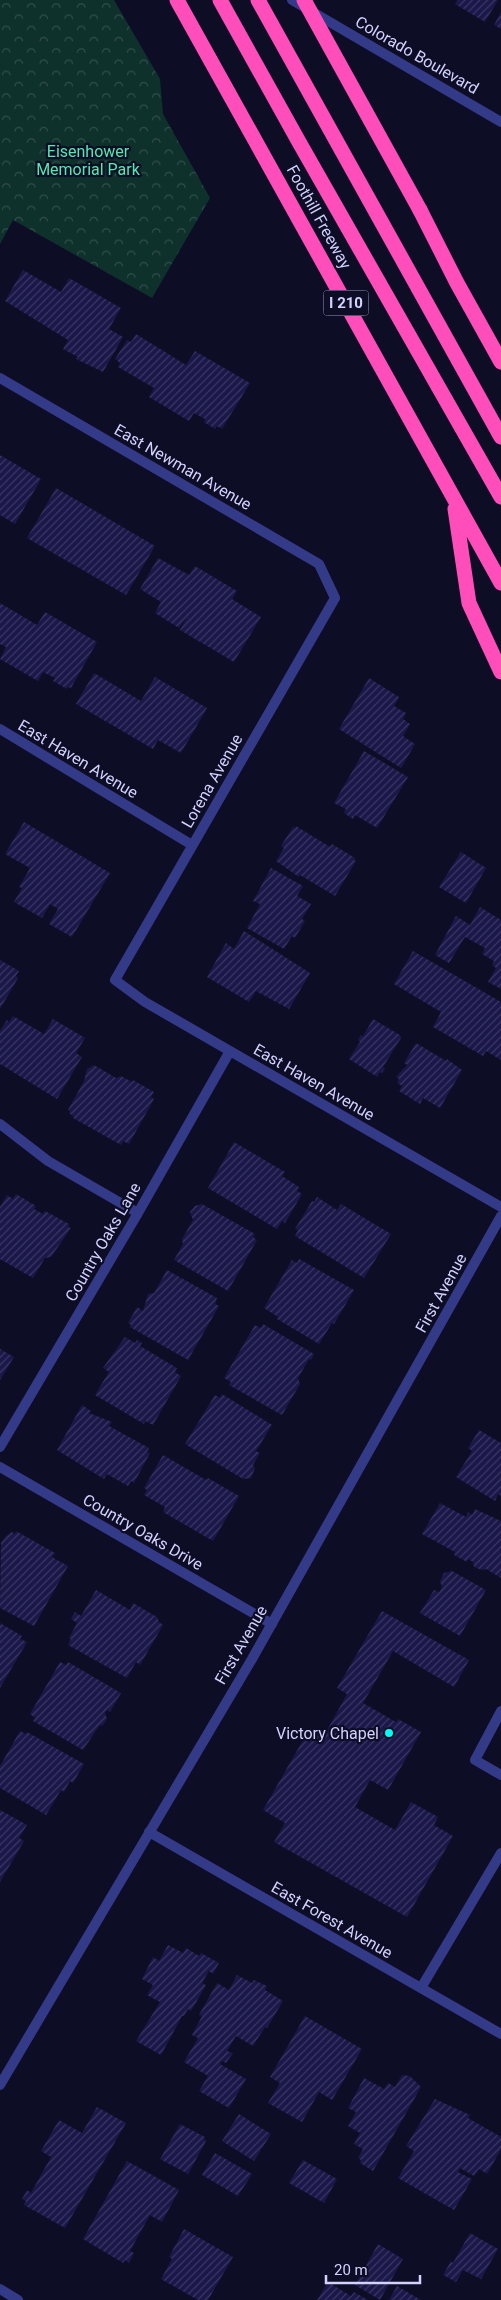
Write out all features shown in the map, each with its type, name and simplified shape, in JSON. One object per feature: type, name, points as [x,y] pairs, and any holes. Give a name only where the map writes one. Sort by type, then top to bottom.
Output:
[{"type":"highway","name":"Foothill Freeway","points":[[177,0],[240,109],[501,583]]},
{"type":"highway","points":[[220,0],[501,497]]},
{"type":"highway","points":[[258,0],[501,437]]},
{"type":"highway","points":[[304,0],[420,210],[457,283],[501,362]]},
{"type":"highway","points":[[457,283],[501,345]]},
{"type":"highway","points":[[453,498],[469,604],[501,672]]},
{"type":"street","name":"Colorado Boulevard","points":[[292,0],[501,122]]},
{"type":"street","name":"East Newman Avenue","points":[[0,378],[319,564],[335,598]]},
{"type":"street","name":"Lorena Avenue","points":[[115,980],[335,598]]},
{"type":"street","name":"East Haven Avenue","points":[[0,729],[192,845]]},
{"type":"street","name":"East Haven Avenue","points":[[115,980],[145,1002],[501,1207]]},
{"type":"street","name":"Country Oaks Lane","points":[[0,1447],[138,1213],[230,1051]]},
{"type":"street","points":[[0,1124],[48,1161],[138,1213]]},
{"type":"street","name":"First Avenue","points":[[0,2085],[272,1624],[501,1216]]},
{"type":"street","name":"Country Oaks Drive","points":[[0,1467],[272,1624]]},
{"type":"street","points":[[501,1711],[475,1760],[501,1775]]},
{"type":"street","name":"East Forest Avenue","points":[[149,1832],[501,2034]]},
{"type":"street","points":[[421,1988],[501,1853]]},
{"type":"street","points":[[0,2289],[18,2300]]},
{"type":"green space","name":"Eisenhower Memorial Park","points":[[0,0],[114,0],[160,79],[163,114],[210,198],[152,298],[13,220],[0,244]]},
{"type":"building","points":[[458,0],[498,0],[485,22],[455,4]]},
{"type":"building","points":[[501,12],[501,29],[494,25]]},
{"type":"building","points":[[23,270],[61,292],[69,278],[121,308],[109,329],[123,337],[103,372],[76,359],[78,357],[63,349],[68,340],[5,301]]},
{"type":"building","points":[[136,334],[186,365],[195,351],[250,383],[222,429],[217,426],[215,429],[204,422],[205,419],[194,413],[189,421],[149,397],[154,388],[118,367],[120,363],[115,359],[127,340],[131,342]]},
{"type":"building","points":[[0,455],[41,479],[15,524],[0,515]]},
{"type":"building","points":[[56,488],[155,546],[126,595],[27,538]]},
{"type":"building","points":[[158,558],[189,575],[195,566],[237,591],[232,599],[261,617],[234,662],[180,630],[187,617],[179,628],[155,613],[161,602],[140,589]]},
{"type":"building","points":[[0,603],[37,625],[45,612],[97,642],[71,688],[68,687],[67,689],[53,681],[55,678],[43,672],[38,681],[0,659],[6,647],[0,644]]},
{"type":"building","points":[[94,673],[141,701],[155,677],[207,708],[181,753],[158,740],[153,749],[76,704]]},
{"type":"building","points":[[369,678],[399,697],[394,706],[406,713],[403,719],[410,724],[403,736],[415,744],[401,768],[339,729]]},
{"type":"building","points":[[364,751],[408,777],[377,828],[355,815],[353,819],[344,813],[346,809],[334,803]]},
{"type":"building","points":[[24,822],[110,873],[72,937],[49,924],[58,909],[50,904],[42,918],[14,902],[22,888],[19,887],[30,868],[5,854]]},
{"type":"building","points":[[296,826],[330,847],[332,844],[355,858],[354,860],[356,861],[335,896],[300,875],[299,877],[276,861],[284,848],[281,846],[293,827],[295,828]]},
{"type":"building","points":[[461,852],[486,868],[466,903],[439,887]]},
{"type":"building","points":[[271,868],[303,886],[297,896],[311,904],[302,919],[305,921],[295,938],[292,936],[284,949],[247,928],[260,904],[253,901]]},
{"type":"building","points":[[480,907],[501,920],[501,989],[488,982],[496,968],[492,965],[494,961],[482,954],[485,948],[465,937],[449,963],[435,955],[456,916],[470,925]]},
{"type":"building","points":[[244,931],[310,973],[289,1009],[256,991],[249,1002],[207,977],[226,943],[234,949]]},
{"type":"building","points":[[413,951],[501,1002],[501,1060],[486,1051],[483,1056],[433,1027],[441,1012],[394,984]]},
{"type":"building","points":[[0,960],[19,971],[16,976],[18,978],[0,1009]]},
{"type":"building","points":[[13,1016],[44,1034],[53,1019],[85,1038],[76,1053],[82,1057],[57,1099],[0,1064],[0,1031],[7,1020],[9,1022]]},
{"type":"building","points":[[373,1019],[400,1035],[401,1038],[383,1067],[385,1068],[382,1073],[380,1072],[377,1077],[349,1059],[360,1042],[358,1040],[361,1035],[363,1036]]},
{"type":"building","points":[[416,1043],[446,1061],[447,1059],[462,1070],[440,1108],[423,1098],[420,1104],[399,1091],[402,1086],[397,1083],[399,1079],[396,1077],[407,1065],[404,1063]]},
{"type":"building","points":[[94,1065],[116,1078],[121,1076],[132,1082],[133,1080],[154,1092],[151,1097],[154,1099],[129,1144],[123,1141],[121,1145],[73,1118],[69,1113],[70,1111],[68,1110],[84,1081],[87,1069]]},
{"type":"building","points":[[234,1142],[285,1172],[282,1176],[299,1187],[297,1191],[302,1194],[285,1223],[282,1221],[277,1229],[208,1188]]},
{"type":"building","points":[[16,1194],[36,1206],[34,1209],[43,1214],[45,1211],[69,1224],[68,1227],[71,1228],[51,1257],[45,1258],[33,1278],[0,1259],[0,1207],[7,1195],[13,1199]]},
{"type":"building","points":[[317,1197],[337,1210],[341,1204],[391,1234],[364,1278],[295,1236],[298,1230],[295,1229],[312,1201],[314,1202]]},
{"type":"building","points":[[202,1204],[255,1234],[253,1237],[257,1240],[228,1291],[174,1260],[183,1244],[182,1239],[193,1220],[190,1212],[195,1206]]},
{"type":"building","points":[[299,1259],[354,1290],[334,1324],[332,1323],[319,1344],[277,1319],[278,1317],[264,1308],[292,1260],[297,1263]]},
{"type":"building","points":[[167,1270],[217,1298],[215,1304],[219,1306],[188,1360],[130,1327],[131,1325],[128,1323],[137,1307],[143,1311],[148,1294],[154,1293]]},
{"type":"building","points":[[263,1324],[314,1354],[298,1378],[300,1384],[282,1415],[229,1385],[231,1382],[224,1378],[255,1325],[261,1328]]},
{"type":"building","points":[[125,1337],[135,1343],[137,1340],[142,1343],[140,1346],[177,1368],[175,1372],[181,1376],[153,1425],[145,1421],[144,1424],[95,1395],[109,1372],[103,1368]]},
{"type":"building","points":[[0,1349],[14,1357],[0,1380]]},
{"type":"building","points":[[222,1394],[272,1425],[256,1451],[260,1453],[253,1465],[255,1468],[251,1478],[243,1479],[185,1444],[215,1395],[220,1398]]},
{"type":"building","points":[[82,1405],[91,1411],[89,1413],[112,1422],[109,1426],[149,1448],[147,1452],[150,1453],[134,1483],[131,1481],[128,1486],[107,1474],[104,1479],[57,1450]]},
{"type":"building","points":[[479,1430],[501,1443],[501,1496],[498,1494],[495,1501],[456,1477],[472,1451],[468,1448]]},
{"type":"building","points":[[163,1455],[206,1480],[208,1478],[239,1496],[213,1541],[163,1512],[165,1507],[144,1495],[147,1490],[144,1488]]},
{"type":"building","points":[[440,1503],[466,1517],[468,1512],[472,1515],[475,1509],[501,1521],[501,1578],[486,1569],[482,1570],[474,1567],[473,1562],[468,1559],[467,1562],[454,1555],[455,1552],[422,1534]]},
{"type":"building","points":[[16,1531],[55,1553],[52,1557],[68,1566],[34,1626],[0,1608],[1,1543],[6,1536],[12,1532],[15,1534]]},
{"type":"building","points":[[452,1571],[486,1590],[460,1636],[420,1613],[434,1590],[439,1592],[442,1587],[440,1581],[444,1573]]},
{"type":"building","points":[[96,1590],[130,1610],[133,1603],[157,1617],[163,1625],[140,1665],[136,1662],[127,1678],[68,1645],[71,1639],[69,1638],[77,1623],[71,1619],[75,1612],[81,1616]]},
{"type":"building","points":[[382,1611],[469,1660],[454,1687],[393,1651],[363,1703],[396,1722],[398,1719],[421,1732],[388,1790],[370,1780],[355,1807],[395,1830],[411,1802],[438,1817],[434,1825],[453,1836],[407,1917],[274,1842],[285,1823],[263,1810],[310,1728],[324,1736],[347,1694],[337,1688]]},
{"type":"building","points":[[0,1623],[22,1636],[20,1639],[27,1642],[0,1688]]},
{"type":"building","points":[[60,1662],[66,1665],[68,1662],[121,1693],[110,1712],[107,1710],[105,1713],[107,1719],[103,1725],[99,1726],[83,1750],[33,1721],[35,1718],[30,1714]]},
{"type":"building","points":[[20,1731],[26,1734],[27,1732],[84,1764],[73,1783],[70,1781],[64,1792],[61,1790],[46,1815],[0,1788],[0,1766]]},
{"type":"building","points":[[0,1810],[27,1825],[19,1838],[24,1841],[0,1882]]},
{"type":"building","points":[[168,1945],[183,1953],[186,1948],[199,1956],[201,1953],[219,1963],[213,1974],[209,1971],[202,1983],[206,1985],[191,2011],[188,2009],[184,2016],[182,2016],[161,2055],[136,2041],[160,2002],[147,1995],[153,1985],[142,1979],[153,1957],[159,1961]]},
{"type":"building","points":[[237,1975],[252,1983],[254,1980],[267,1986],[265,1990],[283,2001],[267,2028],[265,2027],[253,2046],[236,2036],[227,2051],[233,2053],[226,2063],[222,2061],[220,2064],[246,2079],[229,2108],[199,2091],[208,2076],[184,2062],[198,2038],[192,2035],[202,2016],[199,2015],[217,1983],[229,1990]]},
{"type":"building","points":[[305,2016],[362,2049],[332,2100],[319,2092],[302,2122],[268,2103],[280,2083],[270,2077]]},
{"type":"building","points":[[402,2075],[410,2076],[421,2087],[373,2171],[360,2163],[361,2160],[358,2158],[363,2149],[354,2144],[360,2133],[348,2126],[356,2112],[348,2108],[364,2078],[384,2089],[388,2083],[395,2087]]},
{"type":"building","points":[[435,2099],[470,2115],[468,2118],[501,2137],[501,2149],[487,2174],[479,2169],[474,2176],[460,2168],[458,2172],[472,2179],[454,2210],[398,2178],[414,2151],[406,2146]]},
{"type":"building","points":[[97,2107],[126,2123],[65,2228],[24,2205],[26,2201],[22,2199],[27,2190],[31,2193],[51,2157],[41,2151],[59,2120],[82,2133]]},
{"type":"building","points":[[239,2114],[271,2134],[254,2161],[222,2141]]},
{"type":"building","points":[[180,2124],[205,2137],[206,2141],[188,2174],[160,2159]]},
{"type":"building","points":[[215,2153],[252,2174],[238,2196],[202,2175]]},
{"type":"building","points":[[303,2160],[337,2179],[324,2203],[289,2183]]},
{"type":"building","points":[[127,2161],[179,2190],[162,2222],[150,2215],[130,2251],[134,2253],[129,2263],[125,2260],[123,2263],[83,2239]]},
{"type":"building","points":[[184,2229],[233,2257],[208,2300],[198,2300],[161,2279],[172,2259],[169,2257]]},
{"type":"building","points":[[470,2233],[498,2249],[481,2279],[463,2270],[456,2282],[443,2275],[451,2261],[453,2263]]},
{"type":"building","points":[[378,2244],[403,2259],[380,2300],[355,2285]]},
{"type":"building","points":[[328,2282],[351,2296],[354,2292],[368,2300],[317,2300]]},
{"type":"building","points":[[397,2286],[421,2300],[389,2300]]},
{"type":"place","name":"Victory Chapel","points":[[389,1733]]}]
